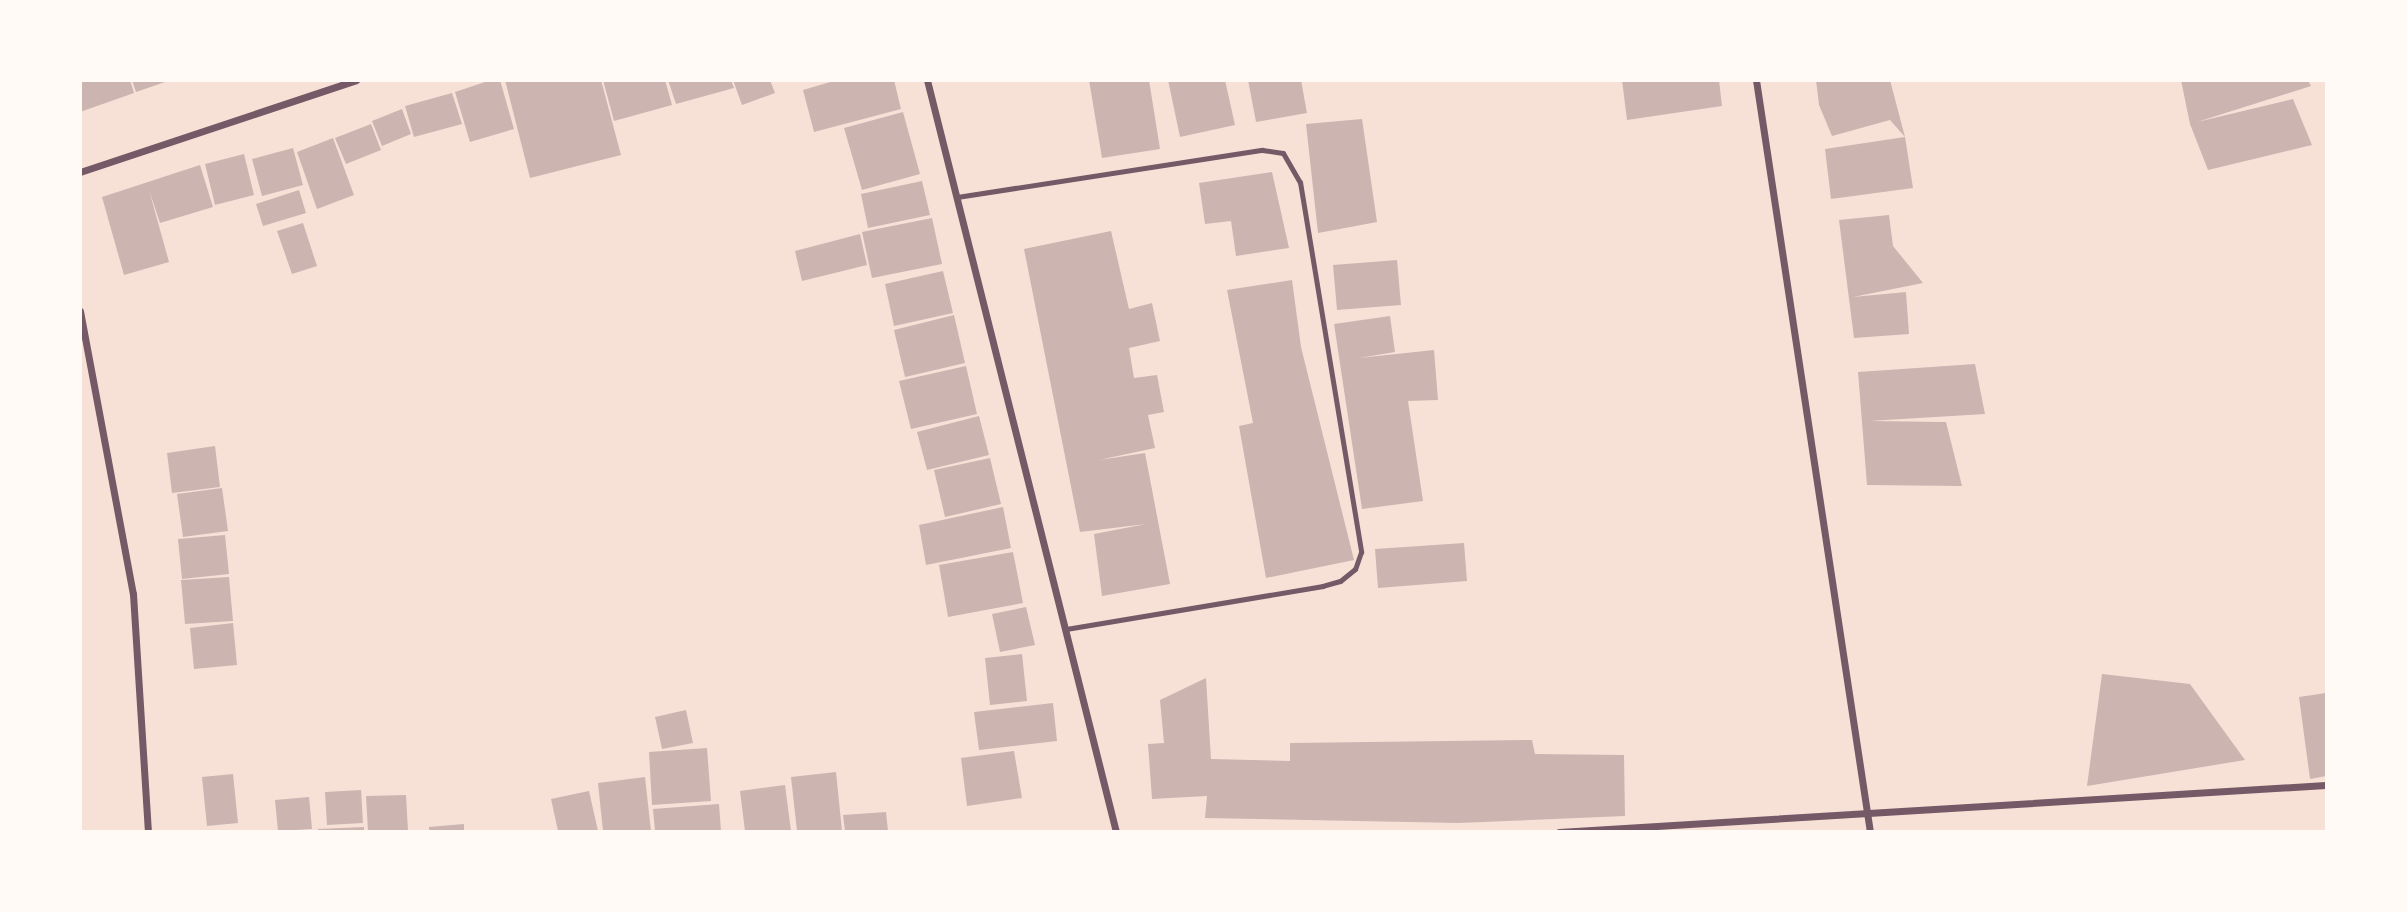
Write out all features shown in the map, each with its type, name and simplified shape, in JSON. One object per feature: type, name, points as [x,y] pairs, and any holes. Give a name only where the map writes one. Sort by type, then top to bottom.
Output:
[{"type":"street","points":[[80,172],[356,80]]},
{"type":"street","points":[[928,80],[1116,831]]},
{"type":"street","points":[[1756,80],[1870,831]]},
{"type":"street","points":[[80,311],[133,594],[148,831]]},
{"type":"street","points":[[1559,831],[2326,785]]},
{"type":"lane","points":[[957,197],[1262,150],[1283,153],[1300,183],[1361,552],[1355,569],[1322,586],[1065,629]]},
{"type":"building","points":[[80,80],[130,80],[134,93],[80,112]]},
{"type":"building","points":[[132,80],[168,80],[168,81],[136,92]]},
{"type":"building","points":[[491,80],[500,80],[514,129],[470,142],[455,92]]},
{"type":"building","points":[[505,80],[601,80],[621,155],[530,178]]},
{"type":"building","points":[[603,80],[665,80],[672,105],[614,121]]},
{"type":"building","points":[[668,80],[731,80],[734,88],[676,104]]},
{"type":"building","points":[[733,80],[770,80],[775,93],[742,105]]},
{"type":"building","points":[[837,80],[894,80],[901,109],[814,132],[803,90]]},
{"type":"building","points":[[1089,80],[1149,80],[1160,149],[1102,158]]},
{"type":"building","points":[[1168,80],[1225,80],[1235,125],[1180,137]]},
{"type":"building","points":[[1248,80],[1301,80],[1307,113],[1256,122]]},
{"type":"building","points":[[1622,80],[1719,80],[1722,106],[1627,120]]},
{"type":"building","points":[[1816,80],[1890,80],[1905,137],[1890,120],[1832,136],[1819,105]]},
{"type":"building","points":[[2181,80],[2308,80],[2311,86],[2197,122],[2293,99],[2312,145],[2208,170],[2190,124]]},
{"type":"building","points":[[452,93],[462,124],[414,137],[405,106]]},
{"type":"building","points":[[402,109],[411,134],[382,146],[372,121]]},
{"type":"building","points":[[903,112],[920,174],[862,190],[844,128]]},
{"type":"building","points":[[1362,119],[1377,222],[1318,233],[1306,124]]},
{"type":"building","points":[[371,124],[381,150],[346,164],[335,138]]},
{"type":"building","points":[[1905,137],[1913,188],[1831,199],[1825,149]]},
{"type":"building","points":[[333,138],[354,195],[317,209],[297,152]]},
{"type":"building","points":[[293,148],[303,185],[262,196],[252,159]]},
{"type":"building","points":[[244,154],[254,195],[215,205],[205,164]]},
{"type":"building","points":[[200,165],[213,207],[160,223],[149,190],[169,262],[124,275],[102,197]]},
{"type":"building","points":[[1272,172],[1289,248],[1236,256],[1231,221],[1205,224],[1199,183]]},
{"type":"building","points":[[922,181],[930,215],[868,228],[861,194]]},
{"type":"building","points":[[299,190],[306,213],[263,226],[256,204]]},
{"type":"building","points":[[1889,215],[1893,246],[1923,283],[1853,297],[1906,292],[1909,334],[1854,338],[1839,220]]},
{"type":"building","points":[[932,218],[942,264],[872,278],[862,232]]},
{"type":"building","points":[[303,223],[317,266],[292,274],[277,231]]},
{"type":"building","points":[[1111,231],[1129,309],[1152,303],[1160,341],[1129,348],[1134,378],[1157,375],[1164,412],[1148,415],[1155,448],[1099,460],[1145,453],[1170,584],[1102,596],[1094,534],[1146,524],[1080,532],[1024,249]]},
{"type":"building","points":[[860,234],[867,265],[802,281],[795,251]]},
{"type":"building","points":[[1397,260],[1401,305],[1337,310],[1333,265]]},
{"type":"building","points":[[943,271],[953,313],[894,326],[885,284]]},
{"type":"building","points":[[1292,280],[1301,347],[1354,560],[1266,578],[1239,426],[1253,423],[1227,290]]},
{"type":"building","points":[[954,315],[965,363],[905,377],[894,330]]},
{"type":"building","points":[[1390,316],[1395,352],[1359,358],[1434,350],[1438,400],[1408,401],[1423,501],[1362,509],[1334,324]]},
{"type":"building","points":[[1975,364],[1985,414],[1869,421],[1946,422],[1962,486],[1867,485],[1858,372]]},
{"type":"building","points":[[966,366],[977,414],[911,429],[899,381]]},
{"type":"building","points":[[979,416],[989,455],[927,470],[917,432]]},
{"type":"building","points":[[215,446],[220,487],[172,493],[167,453]]},
{"type":"building","points":[[990,458],[1001,504],[945,517],[934,470]]},
{"type":"building","points":[[222,488],[228,531],[183,537],[177,494]]},
{"type":"building","points":[[1003,507],[1011,548],[926,565],[919,525]]},
{"type":"building","points":[[225,535],[229,574],[182,579],[178,539]]},
{"type":"building","points":[[1464,543],[1467,581],[1378,588],[1375,549]]},
{"type":"building","points":[[1013,552],[1023,603],[948,617],[939,565]]},
{"type":"building","points":[[229,577],[233,621],[185,624],[181,580]]},
{"type":"building","points":[[1026,607],[1035,645],[1000,652],[992,614]]},
{"type":"building","points":[[233,623],[237,665],[194,669],[190,628]]},
{"type":"building","points":[[1022,654],[1027,701],[990,705],[985,658]]},
{"type":"building","points":[[2102,674],[2190,684],[2245,760],[2087,786]]},
{"type":"building","points":[[1206,678],[1211,759],[1290,761],[1290,743],[1532,740],[1535,754],[1624,755],[1625,816],[1458,823],[1205,818],[1207,796],[1152,799],[1148,744],[1164,743],[1160,700]]},
{"type":"building","points":[[2326,693],[2326,776],[2310,779],[2299,697]]},
{"type":"building","points":[[1053,703],[1057,741],[979,750],[974,712]]},
{"type":"building","points":[[686,710],[693,743],[662,749],[655,717]]},
{"type":"building","points":[[707,748],[711,801],[652,805],[649,752]]},
{"type":"building","points":[[1014,751],[1022,798],[967,806],[961,758]]},
{"type":"building","points":[[836,772],[842,831],[797,831],[791,777]]},
{"type":"building","points":[[233,774],[238,823],[207,826],[202,777]]},
{"type":"building","points":[[645,777],[651,831],[603,831],[598,783]]},
{"type":"building","points":[[785,785],[791,831],[745,831],[740,791]]},
{"type":"building","points":[[361,790],[363,823],[327,825],[325,792]]},
{"type":"building","points":[[589,791],[598,831],[558,831],[551,799]]},
{"type":"building","points":[[406,795],[408,831],[368,831],[366,796]]},
{"type":"building","points":[[309,797],[312,829],[278,831],[275,800]]},
{"type":"building","points":[[719,804],[721,831],[655,831],[653,809]]},
{"type":"building","points":[[886,812],[888,831],[845,831],[843,815]]},
{"type":"building","points":[[464,824],[464,831],[429,831],[429,827]]},
{"type":"building","points":[[364,827],[364,831],[318,831],[318,829]]}]
